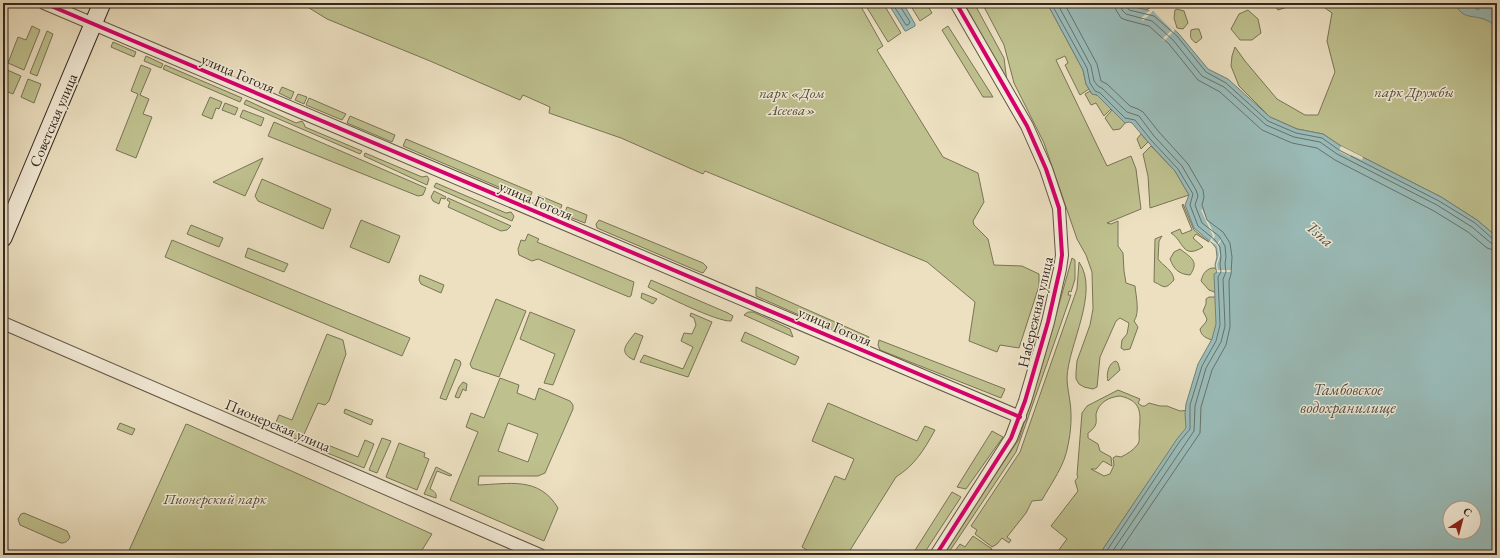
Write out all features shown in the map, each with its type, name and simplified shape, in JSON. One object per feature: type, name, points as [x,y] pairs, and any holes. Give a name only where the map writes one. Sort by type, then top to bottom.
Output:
[{"type":"main road","name":"Советская улица","points":[[3,238],[102,3]]},
{"type":"street","name":"улица Гоголя","points":[[44,3],[1020,417]]},
{"type":"street","name":"Набережная улица","points":[[936,555],[1004,450],[1020,417],[1048,322],[1060,269],[1062,242],[1059,208],[1046,169],[1026,126],[956,3]]},
{"type":"street","name":"Пионерская улица","points":[[3,323],[540,555]]},
{"type":"green space","name":"парк «Дом Асеева»","points":[[307,3],[859,3],[883,46],[877,50],[943,157],[978,173],[984,202],[973,221],[974,225],[988,239],[994,265],[1022,266],[1039,274],[1039,286],[1019,348],[1000,345],[997,352],[969,341],[975,302],[927,262],[705,171],[703,174],[621,138],[549,113],[550,107],[523,95],[520,100],[327,19],[306,6]]},
{"type":"green space","points":[[870,3],[883,3],[901,33],[888,42],[866,6]]},
{"type":"green space","points":[[909,3],[926,3],[932,13],[920,21]]},
{"type":"green space","points":[[964,3],[974,3],[1004,58],[1007,82]]},
{"type":"green space","points":[[982,3],[1047,3],[1083,70],[1086,84],[1089,89],[1080,95],[1065,65],[1068,63],[1065,56],[1056,60],[1107,166],[1131,156],[1136,169],[1141,209],[1107,223],[1111,224],[1118,221],[1118,246],[1123,253],[1126,283],[1135,286],[1137,314],[1134,321],[1138,327],[1130,349],[1124,350],[1121,348],[1122,340],[1127,334],[1129,323],[1120,318],[1116,321],[1100,357],[1097,387],[1093,389],[1084,387],[1079,384],[1076,379],[1077,361],[1090,325],[1093,309],[1092,272],[1086,255],[1077,239],[1044,143],[1014,83],[1004,45]]},
{"type":"green space","points":[[1128,3],[1158,3],[1146,10],[1131,8]]},
{"type":"green space","points":[[1272,3],[1300,3],[1278,10]]},
{"type":"green space","name":"парк Дружбы","points":[[1318,3],[1497,3],[1497,237],[1477,220],[1441,197],[1341,146],[1323,134],[1297,129],[1270,117],[1239,86],[1231,66],[1235,47],[1277,99],[1305,115],[1318,115],[1335,72],[1327,41],[1332,13]]},
{"type":"green space","points":[[1177,9],[1184,11],[1188,23],[1183,29],[1177,28],[1174,18],[1175,10]]},
{"type":"green space","points":[[1248,10],[1258,19],[1261,33],[1252,40],[1240,40],[1231,29],[1239,14]]},
{"type":"green space","points":[[32,26],[40,30],[24,70],[8,63],[18,37],[26,40]]},
{"type":"green space","points":[[948,26],[993,97],[983,97],[942,30]]},
{"type":"green space","points":[[1199,29],[1202,38],[1196,43],[1191,36],[1191,30]]},
{"type":"green space","points":[[47,31],[53,34],[37,76],[30,73]]},
{"type":"green space","points":[[113,42],[136,52],[134,57],[111,47]]},
{"type":"green space","points":[[146,56],[163,64],[161,68],[144,61]]},
{"type":"green space","points":[[141,65],[151,69],[140,95],[149,99],[143,114],[152,117],[136,158],[116,150],[138,94],[131,91]]},
{"type":"green space","points":[[165,65],[242,98],[240,102],[163,69]]},
{"type":"green space","points":[[5,69],[21,76],[13,94],[3,90],[3,73]]},
{"type":"green space","points":[[28,79],[41,84],[34,103],[21,97]]},
{"type":"green space","points":[[282,87],[294,92],[291,99],[279,93]]},
{"type":"green space","points":[[1090,91],[1092,94],[1097,95],[1111,109],[1104,116],[1096,103],[1091,105],[1085,94]]},
{"type":"green space","points":[[298,94],[307,97],[304,104],[295,100]]},
{"type":"green space","points":[[210,97],[222,102],[219,109],[216,108],[212,119],[202,115]]},
{"type":"green space","points":[[309,98],[346,114],[342,120],[306,105]]},
{"type":"green space","points":[[246,100],[296,123],[302,121],[305,127],[362,151],[360,154],[244,104]]},
{"type":"green space","points":[[225,103],[238,108],[235,115],[222,110]]},
{"type":"green space","points":[[243,110],[264,118],[261,126],[240,117]]},
{"type":"green space","points":[[1112,110],[1125,123],[1120,129],[1113,130],[1105,118]]},
{"type":"green space","points":[[350,116],[395,135],[392,142],[347,123]]},
{"type":"green space","points":[[274,122],[426,188],[423,195],[418,196],[268,136]]},
{"type":"green space","points":[[1141,134],[1148,142],[1141,149],[1137,139]]},
{"type":"green space","points":[[406,139],[532,192],[529,200],[403,146]]},
{"type":"green space","points":[[1151,146],[1175,171],[1189,195],[1150,208],[1148,176],[1143,154]]},
{"type":"green space","points":[[365,153],[422,177],[427,176],[429,179],[427,185],[364,156]]},
{"type":"green space","points":[[263,158],[245,196],[213,182]]},
{"type":"green space","points":[[262,179],[331,209],[323,229],[258,201],[255,196]]},
{"type":"green space","points":[[436,183],[506,213],[511,212],[514,216],[512,221],[434,187]]},
{"type":"green space","points":[[434,191],[446,197],[445,199],[441,198],[439,204],[433,201],[431,197]]},
{"type":"green space","points":[[538,195],[562,205],[559,213],[535,202]]},
{"type":"green space","points":[[448,198],[511,226],[507,230],[501,231],[448,207],[450,202],[447,200]]},
{"type":"green space","points":[[1183,204],[1194,230],[1209,242],[1196,234],[1193,238],[1203,247],[1196,250],[1191,251],[1184,248],[1171,233],[1180,229],[1182,234],[1192,230],[1182,205]]},
{"type":"green space","points":[[567,207],[587,215],[585,223],[564,215]]},
{"type":"green space","points":[[361,220],[400,236],[389,263],[350,247]]},
{"type":"green space","points":[[599,220],[703,263],[707,267],[703,273],[700,272],[597,228],[596,224]]},
{"type":"green space","points":[[191,225],[223,238],[219,247],[187,234]]},
{"type":"green space","points":[[528,234],[539,239],[537,242],[634,282],[631,296],[629,297],[538,259],[532,261],[519,255],[518,249],[521,240],[525,241]]},
{"type":"green space","points":[[1162,236],[1159,241],[1158,259],[1172,273],[1174,280],[1166,287],[1154,282],[1155,239]]},
{"type":"green space","points":[[172,240],[410,338],[402,356],[165,257]]},
{"type":"green space","points":[[248,248],[288,264],[284,272],[245,257]]},
{"type":"green space","points":[[1180,249],[1190,257],[1194,263],[1193,270],[1190,275],[1177,270],[1173,266],[1170,259],[1174,252]]},
{"type":"green space","points":[[1072,258],[1075,260],[1075,279],[1071,292],[1069,291],[1068,295],[1071,295],[1016,452],[947,555],[942,555],[1019,439],[1040,372]]},
{"type":"green space","points":[[1079,262],[1085,274],[1085,303],[1072,350],[1067,378],[1071,418],[1070,435],[1064,460],[1042,500],[1032,501],[1026,513],[1007,537],[1011,540],[1009,543],[1002,538],[992,547],[975,534],[977,530],[971,526],[1020,452],[1077,289]]},
{"type":"green space","points":[[1212,268],[1215,268],[1217,271],[1217,293],[1209,290],[1201,281],[1205,273]]},
{"type":"green space","points":[[420,275],[444,285],[441,293],[421,284],[419,280]]},
{"type":"green space","points":[[651,280],[728,313],[733,316],[731,321],[703,313],[655,291],[648,287]]},
{"type":"green space","points":[[756,287],[869,337],[867,341],[860,342],[756,296]]},
{"type":"green space","points":[[642,293],[657,299],[653,304],[641,298]]},
{"type":"green space","points":[[1209,297],[1216,297],[1224,307],[1212,340],[1203,335],[1200,329],[1207,319],[1203,311],[1206,304],[1206,299]]},
{"type":"green space","points":[[496,299],[526,311],[499,377],[472,368],[470,364]]},
{"type":"green space","points":[[530,312],[575,330],[553,385],[544,383],[555,354],[520,339]]},
{"type":"green space","points":[[748,312],[753,312],[790,329],[793,337],[744,315]]},
{"type":"green space","points":[[691,313],[712,322],[688,377],[640,362],[644,355],[683,369],[693,347],[681,341],[684,333],[692,334],[696,325],[694,318],[690,316]]},
{"type":"green space","points":[[745,332],[799,357],[795,365],[741,341]]},
{"type":"green space","points":[[635,333],[643,336],[634,360],[626,354],[625,348]]},
{"type":"green space","points":[[327,334],[343,340],[346,354],[329,401],[325,405],[318,403],[301,441],[273,429],[279,415],[292,420]]},
{"type":"green space","points":[[879,340],[1005,389],[1001,398],[880,350],[878,345]]},
{"type":"green space","points":[[455,359],[460,361],[461,364],[446,400],[440,398]]},
{"type":"green space","points":[[1116,361],[1120,370],[1108,381],[1107,376],[1109,367]]},
{"type":"green space","points":[[500,378],[519,385],[517,393],[535,400],[539,388],[570,401],[573,405],[573,409],[545,473],[538,476],[479,476],[478,485],[512,483],[522,484],[533,486],[550,498],[558,508],[544,541],[450,500],[478,432],[466,427],[471,413],[484,418]],"holes":[[[508,423],[538,434],[528,462],[498,451]]]},
{"type":"green space","points":[[463,382],[467,384],[466,391],[463,389],[459,398],[455,397],[459,387]]},
{"type":"green space","points":[[1118,390],[1140,399],[1138,403],[1142,406],[1149,403],[1167,406],[1180,411],[1189,410],[1188,429],[1147,484],[1099,555],[1055,555],[1067,539],[1051,526],[1078,491],[1075,481],[1078,477],[1082,413],[1087,406]],"holes":[[[1120,396],[1133,401],[1140,414],[1139,443],[1126,455],[1121,457],[1116,456],[1113,458],[1114,465],[1110,474],[1104,476],[1091,469],[1096,469],[1103,461],[1112,466],[1111,457],[1100,451],[1098,444],[1088,438],[1088,433],[1096,425],[1097,410],[1102,403],[1108,399]]]},
{"type":"green space","points":[[828,403],[917,441],[925,426],[935,430],[914,462],[896,477],[847,555],[815,555],[802,547],[835,476],[845,480],[854,459],[812,441]]},
{"type":"green space","points":[[345,409],[373,420],[371,425],[344,413]]},
{"type":"green space","points":[[120,423],[135,429],[132,435],[117,429]]},
{"type":"green space","name":"Пионерский парк","points":[[186,424],[432,534],[419,555],[127,555]]},
{"type":"green space","points":[[992,431],[1003,437],[966,489],[957,487]]},
{"type":"green space","points":[[382,438],[391,441],[377,473],[369,470]]},
{"type":"green space","points":[[315,440],[358,457],[365,440],[374,444],[364,468],[308,445],[311,441]]},
{"type":"green space","points":[[399,443],[425,453],[424,457],[429,459],[417,490],[386,477]]},
{"type":"green space","points":[[436,467],[452,475],[450,476],[437,471],[430,489],[435,492],[436,498],[424,494]]},
{"type":"green space","points":[[952,492],[961,497],[923,555],[912,555]]},
{"type":"green space","points":[[24,513],[67,531],[70,537],[68,541],[61,543],[20,525],[18,519],[21,514]]},
{"type":"green space","points":[[973,536],[992,549],[989,553],[991,555],[952,555],[960,544],[965,547]]},
{"type":"water","points":[[888,3],[903,3],[915,26],[905,31]]},
{"type":"water","name":"Тамбовское водохранилище","points":[[1047,3],[1129,3],[1131,6],[1155,12],[1179,34],[1208,69],[1228,79],[1270,117],[1297,129],[1323,134],[1341,146],[1441,197],[1477,220],[1497,237],[1497,555],[1099,555],[1177,439],[1186,428],[1186,404],[1198,364],[1212,339],[1216,324],[1214,274],[1217,272],[1215,265],[1217,257],[1216,248],[1194,228],[1185,205],[1189,195],[1175,171],[1132,123],[1125,123],[1097,95],[1092,94],[1086,84],[1083,70]]},
{"type":"water","points":[[1454,3],[1469,3],[1478,10],[1483,3],[1497,3],[1497,26],[1484,19],[1465,15]]},
{"type":"pier","points":[[1151,9],[1155,10],[1175,30],[1164,41],[1162,39],[1172,30],[1153,11],[1143,21],[1141,18]]},
{"type":"pier","points":[[1341,146],[1363,157],[1362,160],[1351,155],[1350,157],[1339,151]]},
{"type":"pier","points":[[1202,209],[1215,236],[1212,240],[1217,244],[1222,239],[1218,245],[1220,255],[1217,265],[1218,270],[1231,270],[1231,272],[1217,272],[1216,265],[1219,255],[1218,249],[1217,245],[1210,241],[1213,236],[1201,210]]},
{"type":"cycle path","points":[[44,3],[1020,417]]},
{"type":"cycle path","points":[[936,555],[1011,438],[1025,401],[1048,322],[1062,255],[1059,208],[1046,169],[1027,126],[956,3]]},
{"type":"water label","name":"Tsna","points":[[1320,234]]}]
